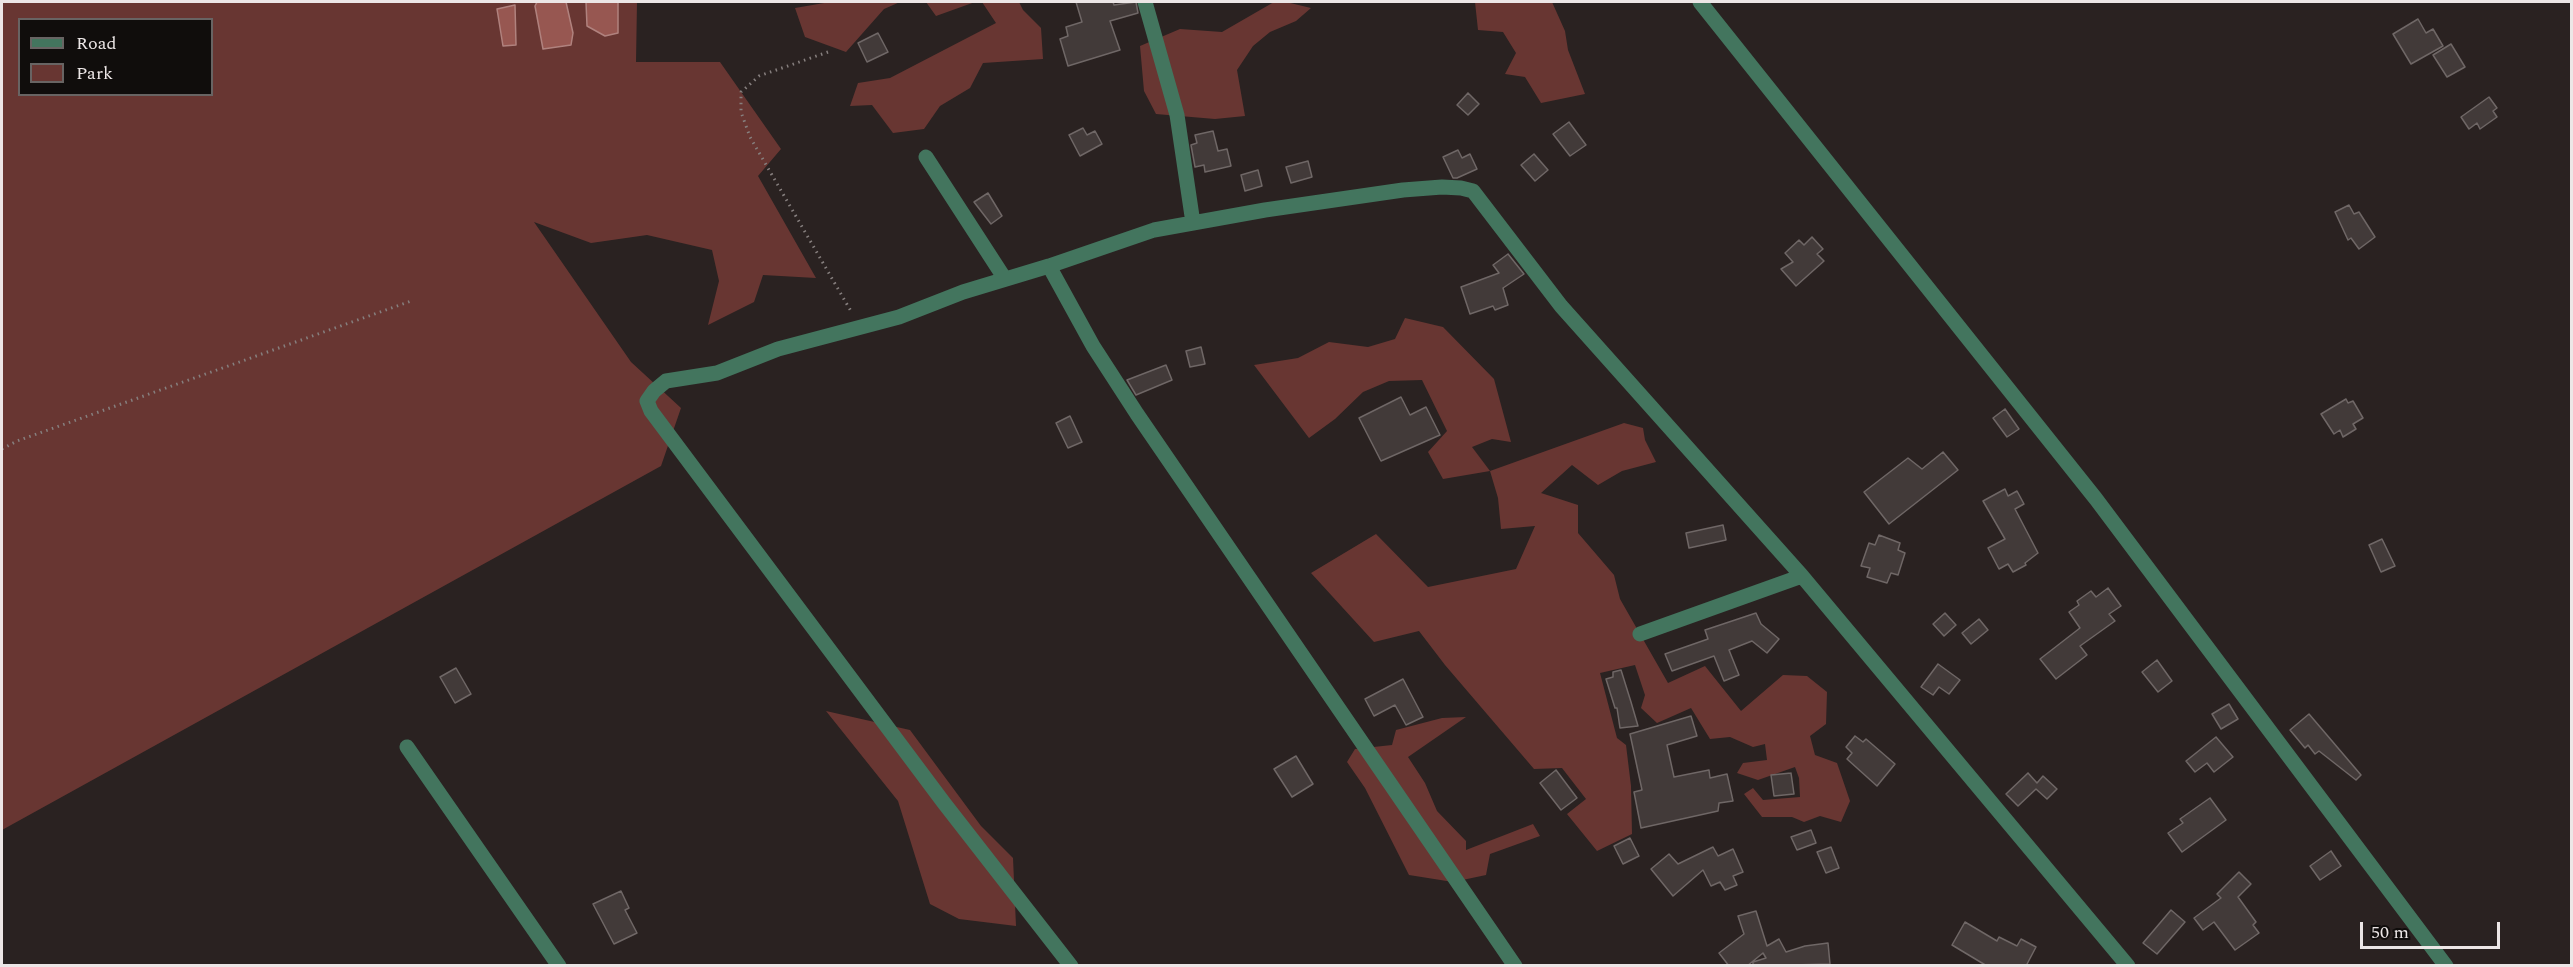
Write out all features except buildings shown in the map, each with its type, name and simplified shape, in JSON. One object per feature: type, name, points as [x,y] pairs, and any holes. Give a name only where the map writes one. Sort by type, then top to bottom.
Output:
[{"type":"street","points":[[1145,2],[1177,115],[1193,223]]},
{"type":"street","points":[[1700,2],[2096,499],[2446,966]]},
{"type":"street","points":[[926,157],[1005,279]]},
{"type":"street","points":[[1071,966],[944,803],[651,411],[647,401],[654,391],[666,381],[717,373],[778,349],[899,317],[963,292],[1049,266],[1154,230],[1403,190],[1461,188],[1473,192],[1561,306],[1802,576],[2128,966]]},
{"type":"street","points":[[1049,266],[1093,346],[1137,414],[1515,966]]},
{"type":"street","points":[[1640,634],[1802,576]]},
{"type":"street","points":[[407,747],[559,966]]},
{"type":"path","points":[[828,52],[759,76],[741,92],[741,112],[750,137],[861,327]]},
{"type":"path","points":[[2,449],[17,441],[411,301]]},
{"type":"green space","points":[[2,2],[637,2],[636,62],[720,62],[781,149],[758,176],[816,278],[763,275],[754,302],[708,325],[719,281],[712,250],[647,235],[591,243],[534,222],[631,362],[681,408],[661,466],[2,830]]},
{"type":"green space","points":[[830,2],[900,2],[884,9],[846,52],[805,37],[795,8]]},
{"type":"green space","points":[[926,2],[975,2],[936,16]]},
{"type":"green space","points":[[982,2],[1019,2],[1023,10],[1041,28],[1043,59],[983,63],[970,88],[940,106],[924,129],[893,133],[872,105],[850,106],[858,83],[890,78],[996,23]]},
{"type":"green space","points":[[1274,2],[1286,2],[1311,8],[1296,21],[1270,32],[1253,46],[1237,70],[1245,116],[1215,119],[1156,114],[1144,91],[1140,46],[1180,29],[1222,32]]},
{"type":"green space","points":[[1475,2],[1552,2],[1565,31],[1568,50],[1585,94],[1541,103],[1525,77],[1505,74],[1516,53],[1503,32],[1478,30]]},
{"type":"green space","points":[[1405,318],[1443,327],[1494,379],[1511,442],[1492,439],[1472,447],[1490,471],[1443,479],[1428,452],[1447,431],[1422,380],[1389,381],[1363,392],[1335,419],[1309,438],[1254,365],[1298,358],[1329,342],[1368,347],[1395,339]]},
{"type":"green space","points":[[1624,423],[1643,428],[1645,440],[1656,462],[1622,471],[1598,485],[1572,465],[1541,493],[1578,505],[1578,533],[1614,575],[1620,599],[1668,683],[1705,666],[1741,711],[1783,675],[1807,676],[1827,692],[1826,724],[1810,736],[1815,755],[1837,763],[1850,801],[1841,822],[1820,816],[1804,822],[1792,817],[1762,817],[1744,794],[1753,788],[1763,800],[1800,797],[1799,778],[1795,767],[1758,780],[1737,773],[1743,763],[1767,760],[1765,744],[1753,747],[1730,737],[1710,739],[1691,708],[1657,723],[1641,708],[1645,695],[1635,665],[1600,673],[1617,738],[1626,745],[1631,786],[1632,834],[1597,851],[1567,814],[1586,799],[1562,768],[1534,769],[1419,631],[1374,642],[1311,573],[1376,534],[1428,587],[1516,569],[1535,526],[1501,529],[1498,498],[1490,471]]},
{"type":"green space","points":[[826,711],[910,730],[981,826],[1013,858],[1016,926],[959,919],[930,904],[898,801]]},
{"type":"green space","points":[[1466,717],[1408,757],[1425,783],[1437,811],[1466,841],[1466,850],[1533,824],[1540,836],[1490,854],[1486,875],[1453,882],[1409,875],[1365,788],[1347,762],[1355,749],[1392,745],[1396,730],[1442,718]]},
{"type":"shaded area","points":[[537,2],[566,2],[573,33],[571,45],[543,49],[535,6]]},
{"type":"shaded area","points":[[586,2],[618,2],[618,33],[605,36],[587,26]]},
{"type":"shaded area","points":[[515,5],[516,45],[503,46],[497,9]]}]
